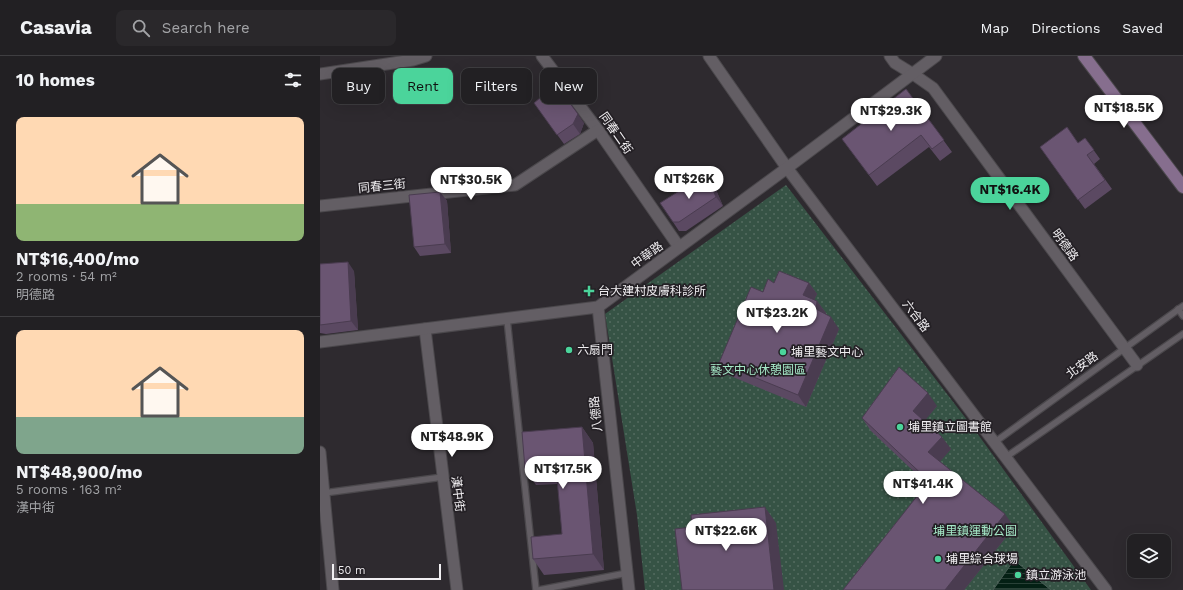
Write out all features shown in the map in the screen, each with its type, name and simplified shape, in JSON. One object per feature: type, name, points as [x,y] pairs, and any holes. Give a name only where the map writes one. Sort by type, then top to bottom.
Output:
[{"type":"street","points":[[320,74],[413,60],[426,56]]},
{"type":"street","name":"同春二街","points":[[542,56],[598,130],[680,247]]},
{"type":"street","name":"六合路","points":[[709,56],[788,168],[1106,590]]},
{"type":"street","name":"明德路","points":[[890,56],[895,63],[933,88],[1137,366]]},
{"type":"street","name":"中華路","points":[[320,342],[598,307],[788,168],[936,56]]},
{"type":"street","points":[[1084,56],[1183,187]]},
{"type":"street","name":"同春三街","points":[[320,206],[514,185],[598,130]]},
{"type":"street","name":"八德路","points":[[598,307],[629,590]]},
{"type":"street","name":"漢中街","points":[[425,329],[457,590]]},
{"type":"street","points":[[320,452],[333,590]]},
{"type":"lane","name":"北安路","points":[[995,442],[1180,307]]},
{"type":"lane","points":[[1180,307],[1183,316]]},
{"type":"lane","points":[[507,319],[538,590],[627,573]]},
{"type":"lane","points":[[1006,457],[1183,334]]},
{"type":"lane","points":[[324,493],[443,477]]},
{"type":"green space","name":"藝文中心休憩園區","points":[[786,185],[974,429],[1091,590],[645,590],[637,515],[605,314]]},
{"type":"shaded area","name":"鎮立游泳池","points":[[1014,560],[1051,590],[993,590]]},
{"type":"building","points":[[906,89],[944,140],[932,149],[921,135],[869,175],[842,139]]},
{"type":"building","points":[[540,98],[540,104],[570,104],[578,114],[573,124],[557,135],[534,103]]},
{"type":"building","points":[[1067,127],[1078,143],[1085,138],[1094,150],[1087,155],[1105,180],[1078,200],[1040,147]]},
{"type":"building","points":[[706,174],[716,197],[679,222],[673,222],[660,203]]},
{"type":"building","points":[[440,192],[445,244],[414,247],[409,195]]},
{"type":"building","points":[[348,262],[351,321],[320,325],[320,264]]},
{"type":"building","name":"埔里藝文中心","points":[[779,271],[809,283],[803,295],[817,301],[816,309],[831,317],[798,395],[719,363],[751,287],[763,292],[768,279],[774,283]]},
{"type":"building","points":[[899,367],[928,393],[913,411],[942,437],[928,452],[1005,514],[945,590],[843,590],[929,481],[862,418]]},
{"type":"building","points":[[582,427],[593,554],[533,559],[531,537],[562,534],[556,467],[525,469],[522,432]]},
{"type":"building","points":[[765,507],[774,590],[682,590],[675,529],[692,527],[691,515]]},
{"type":"place","name":"台大建村皮膚科診所","points":[[589,291]]},
{"type":"place","name":"六扇門","points":[[569,350]]},
{"type":"place","name":"埔里藝文中心","points":[[783,352]]},
{"type":"place","name":"埔里鎮立圖書館","points":[[900,427]]},
{"type":"place","name":"埔里綜合球場","points":[[938,559]]},
{"type":"place","name":"鎮立游泳池","points":[[1018,575]]},
{"type":"park label","name":"埔里鎮運動公園","points":[[975,531]]}]
